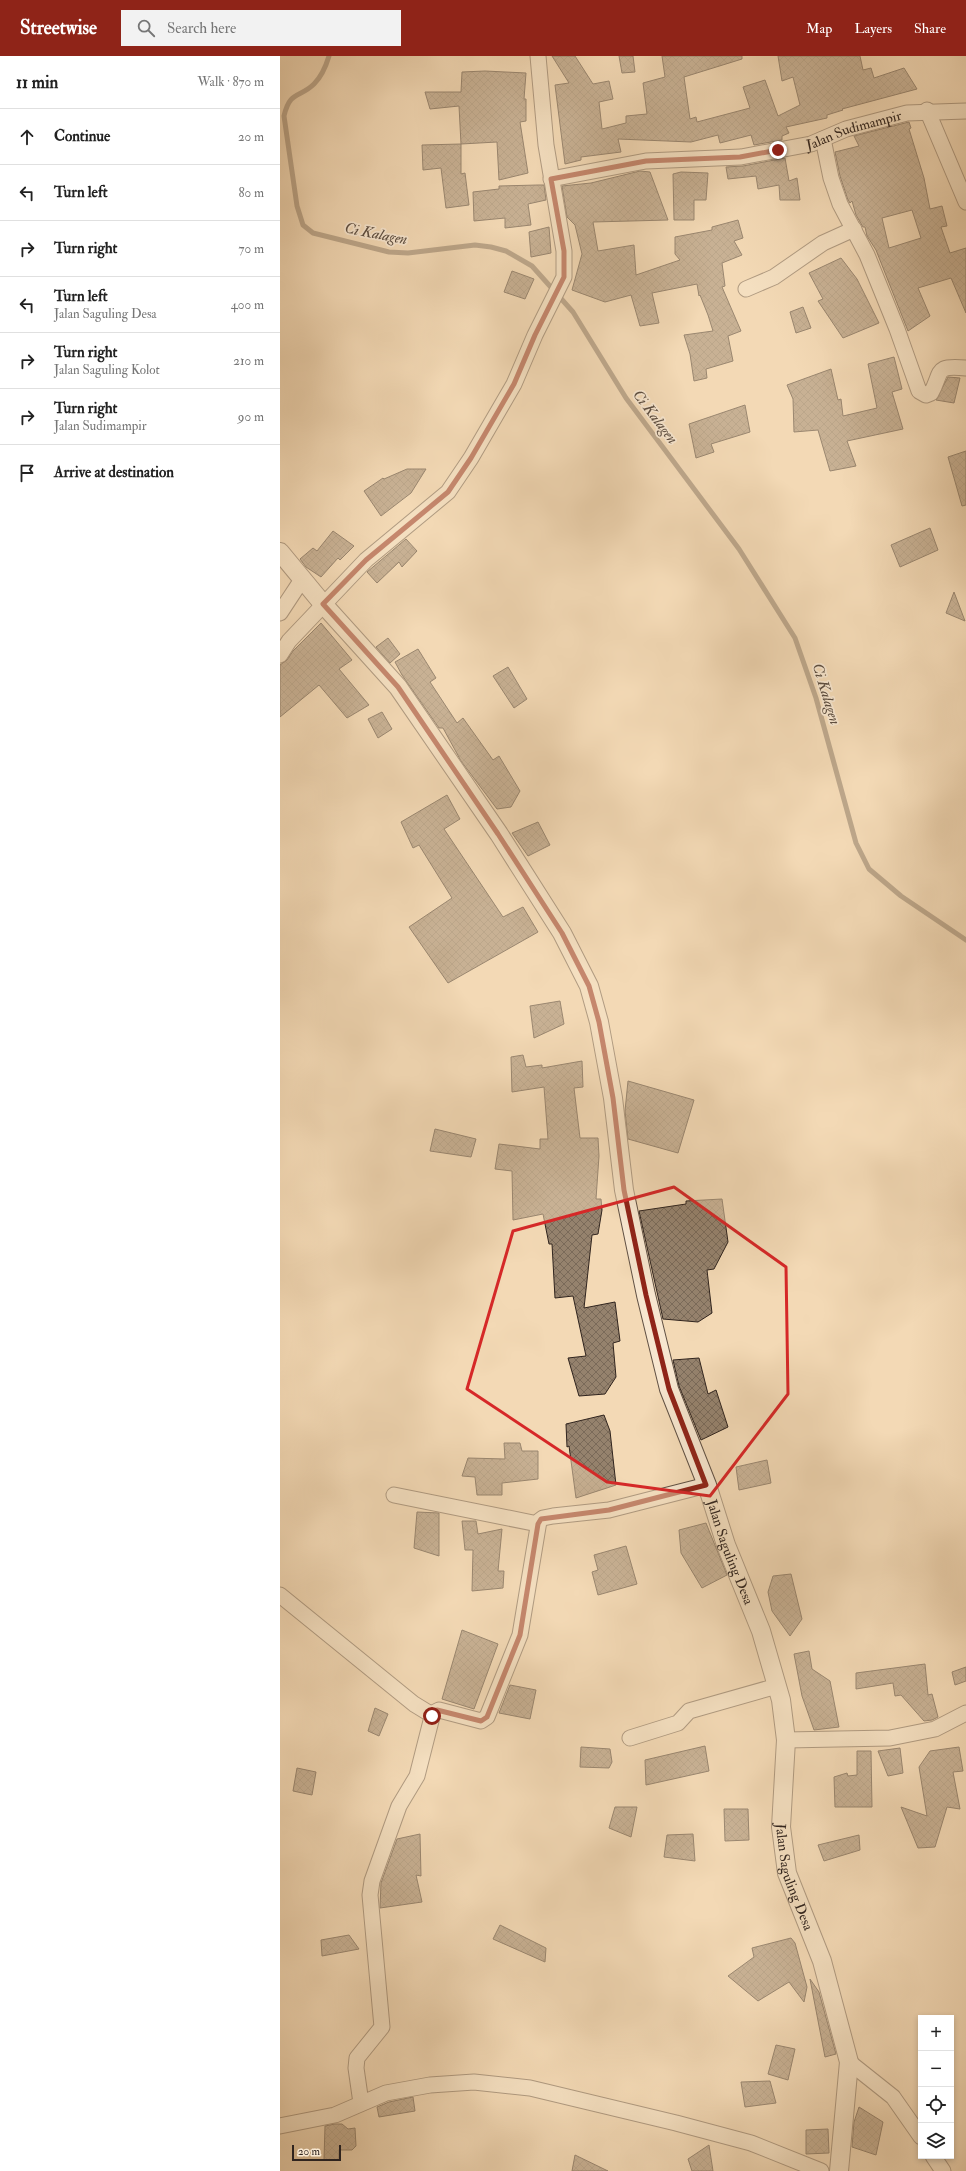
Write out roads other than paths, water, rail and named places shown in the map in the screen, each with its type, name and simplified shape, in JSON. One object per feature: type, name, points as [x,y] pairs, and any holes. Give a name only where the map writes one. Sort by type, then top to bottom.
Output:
[{"type":"street","points":[[280,655],[289,641],[366,560],[448,492],[471,458],[514,384],[551,302],[561,285],[564,277],[564,251],[546,146],[538,56]]},
{"type":"street","points":[[927,110],[966,202]]},
{"type":"street","name":"Jalan Sudimampir","points":[[551,179],[646,161],[740,157],[811,144],[873,120],[907,113],[927,110],[966,111]]},
{"type":"street","points":[[823,139],[831,178],[840,204],[854,229],[884,298],[919,391],[926,395],[931,393],[938,374],[945,368],[966,368]]},
{"type":"street","points":[[746,289],[774,277],[823,243],[854,229]]},
{"type":"street","name":"Jalan Saguling Desa","points":[[280,552],[323,604],[403,694],[498,834],[562,933],[589,986],[599,1022],[613,1098],[624,1190],[646,1295],[669,1389],[706,1485],[726,1545],[761,1631],[777,1686],[786,1740],[781,1827],[787,1873],[822,1961],[849,2062],[839,2171]]},
{"type":"street","points":[[280,613],[303,578]]},
{"type":"street","points":[[361,2103],[356,2068],[357,2058],[382,2027],[371,1886],[399,1806],[417,1776],[432,1716],[437,1710],[481,1721],[487,1717],[520,1635],[538,1524],[543,1518],[609,1510],[706,1485]]},
{"type":"street","points":[[394,1495],[538,1524]]},
{"type":"street","points":[[280,1595],[414,1704],[432,1716]]},
{"type":"street","points":[[630,1738],[678,1723],[689,1711],[777,1686]]},
{"type":"street","points":[[786,1740],[890,1738],[935,1729],[966,1714]]},
{"type":"street","points":[[849,2062],[893,2097],[918,2133]]},
{"type":"street","points":[[280,2126],[335,2115],[386,2093],[430,2085],[474,2082],[530,2088],[602,2104],[751,2143],[821,2171]]},
{"type":"street","points":[[935,2159],[943,2171]]},
{"type":"waterway","name":"Ci Kalagen","points":[[329,56],[319,78],[309,88],[292,98],[286,108],[284,116],[297,206],[303,225],[313,233],[389,252],[408,253],[475,245],[491,247],[506,251],[532,266],[573,312],[626,398],[739,549],[795,638],[816,698],[856,843],[869,869],[901,896],[966,940]]}]
